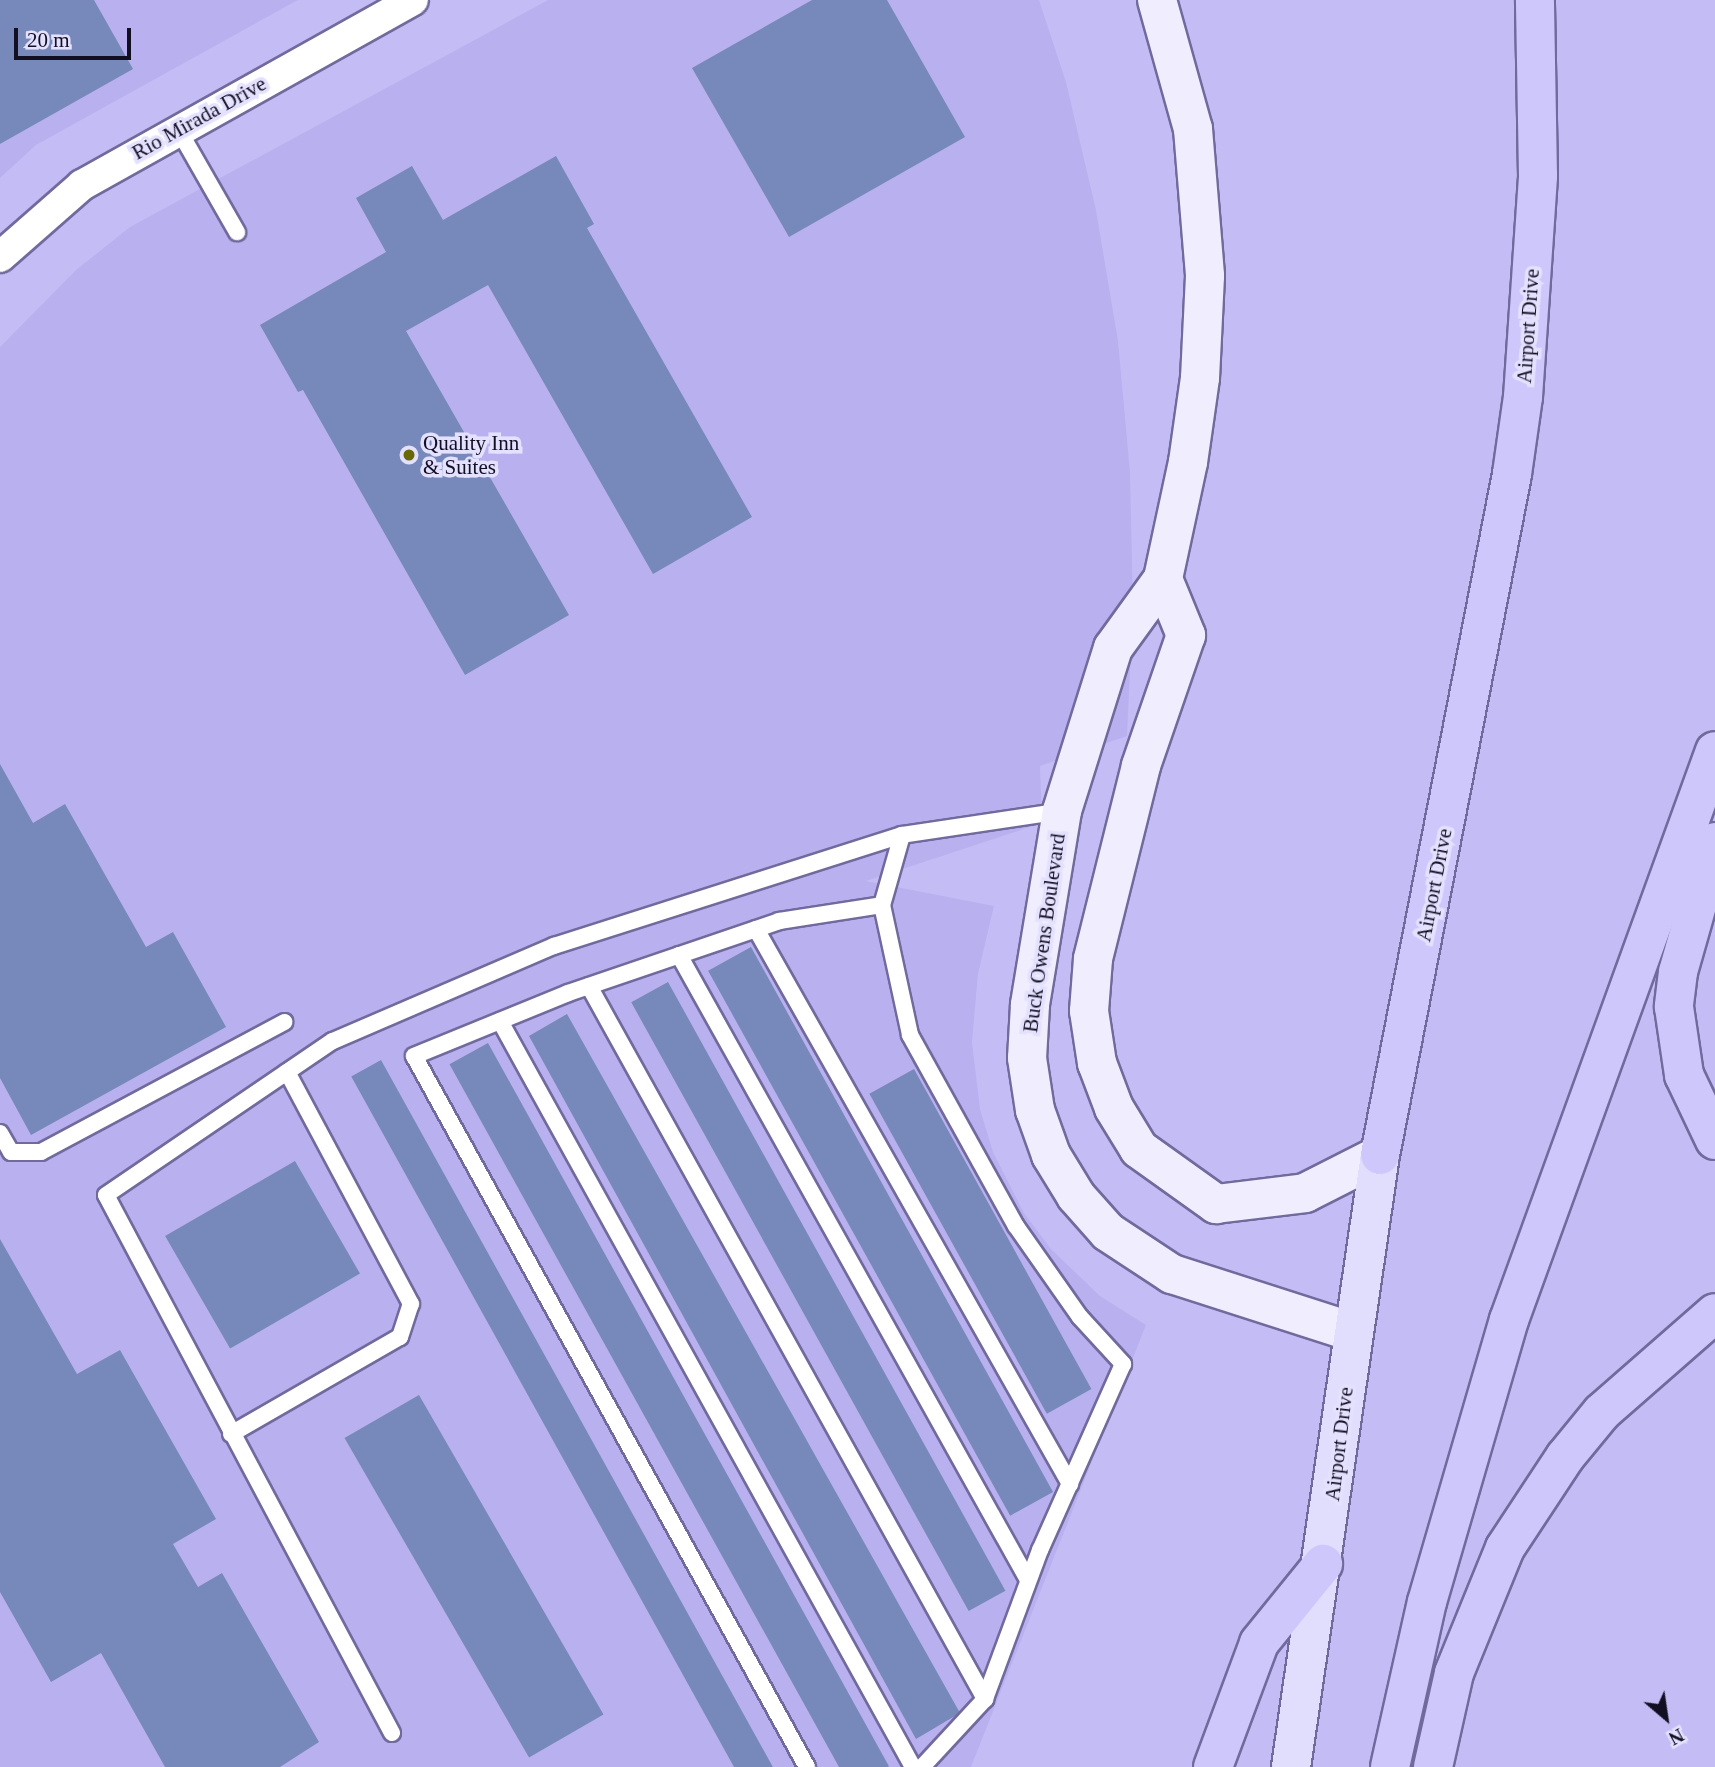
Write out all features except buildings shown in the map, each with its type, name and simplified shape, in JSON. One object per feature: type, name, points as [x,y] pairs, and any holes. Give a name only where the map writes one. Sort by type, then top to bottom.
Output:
[{"type":"highway","name":"Airport Drive","points":[[1380,1155],[1501,547],[1516,449],[1538,176],[1535,0]]},
{"type":"highway","points":[[1390,1767],[1427,1602],[1509,1320],[1715,751]]},
{"type":"highway","points":[[1715,842],[1678,972],[1674,1007],[1684,1075],[1715,1140]]},
{"type":"highway","points":[[1433,1767],[1454,1673],[1505,1548],[1565,1457],[1630,1384],[1715,1313]]},
{"type":"highway","points":[[1630,1384],[1715,1333]]},
{"type":"highway","points":[[1213,1767],[1259,1643],[1324,1564]]},
{"type":"main road","name":"Buck Owens Boulevard","points":[[1157,0],[1193,129],[1205,276],[1200,378],[1188,462],[1163,579],[1113,648],[1062,811],[1030,1005],[1027,1058],[1035,1110],[1051,1155],[1076,1196],[1108,1232],[1151,1263],[1172,1274],[1353,1332]]},
{"type":"main road","points":[[1163,579],[1186,635],[1141,766],[1093,959],[1089,1011],[1097,1063],[1114,1108],[1139,1149],[1216,1204],[1305,1194],[1380,1155]]},
{"type":"main road","name":"Airport Drive","points":[[1291,1767],[1324,1564],[1353,1332],[1380,1155]]},
{"type":"street","name":"Rio Mirada Drive","points":[[0,257],[82,185],[413,0]]},
{"type":"lane","points":[[178,129],[237,232]]},
{"type":"lane","points":[[392,1733],[106,1195],[333,1041],[554,946],[902,835],[1062,811]]},
{"type":"lane","points":[[902,835],[882,905],[910,1035],[1016,1226],[1080,1317],[1123,1364],[1028,1580],[985,1699],[922,1767]]},
{"type":"lane","points":[[807,1767],[414,1056],[590,986],[779,921],[882,905]]},
{"type":"lane","points":[[756,929],[1070,1484]]},
{"type":"lane","points":[[679,955],[1028,1580]]},
{"type":"lane","points":[[590,986],[985,1699]]},
{"type":"lane","points":[[500,1021],[913,1767]]},
{"type":"lane","points":[[0,1133],[11,1152],[41,1152],[284,1022]]},
{"type":"lane","points":[[231,1434],[400,1337],[411,1304],[287,1073]]},
{"type":"shaded area","points":[[0,0],[298,0],[36,145],[0,178]]},
{"type":"shaded area","points":[[548,0],[1039,0],[1066,82],[1096,210],[1118,341],[1130,472],[1133,605],[1127,736],[1040,766],[1042,823],[866,881],[994,906],[978,974],[972,1042],[980,1109],[993,1152],[1024,1213],[1051,1249],[1100,1296],[1146,1325],[971,1767],[0,1767],[0,347],[76,270],[130,227]]},
{"type":"place","name":"Quality Inn & Suites","points":[[409,455]]}]
